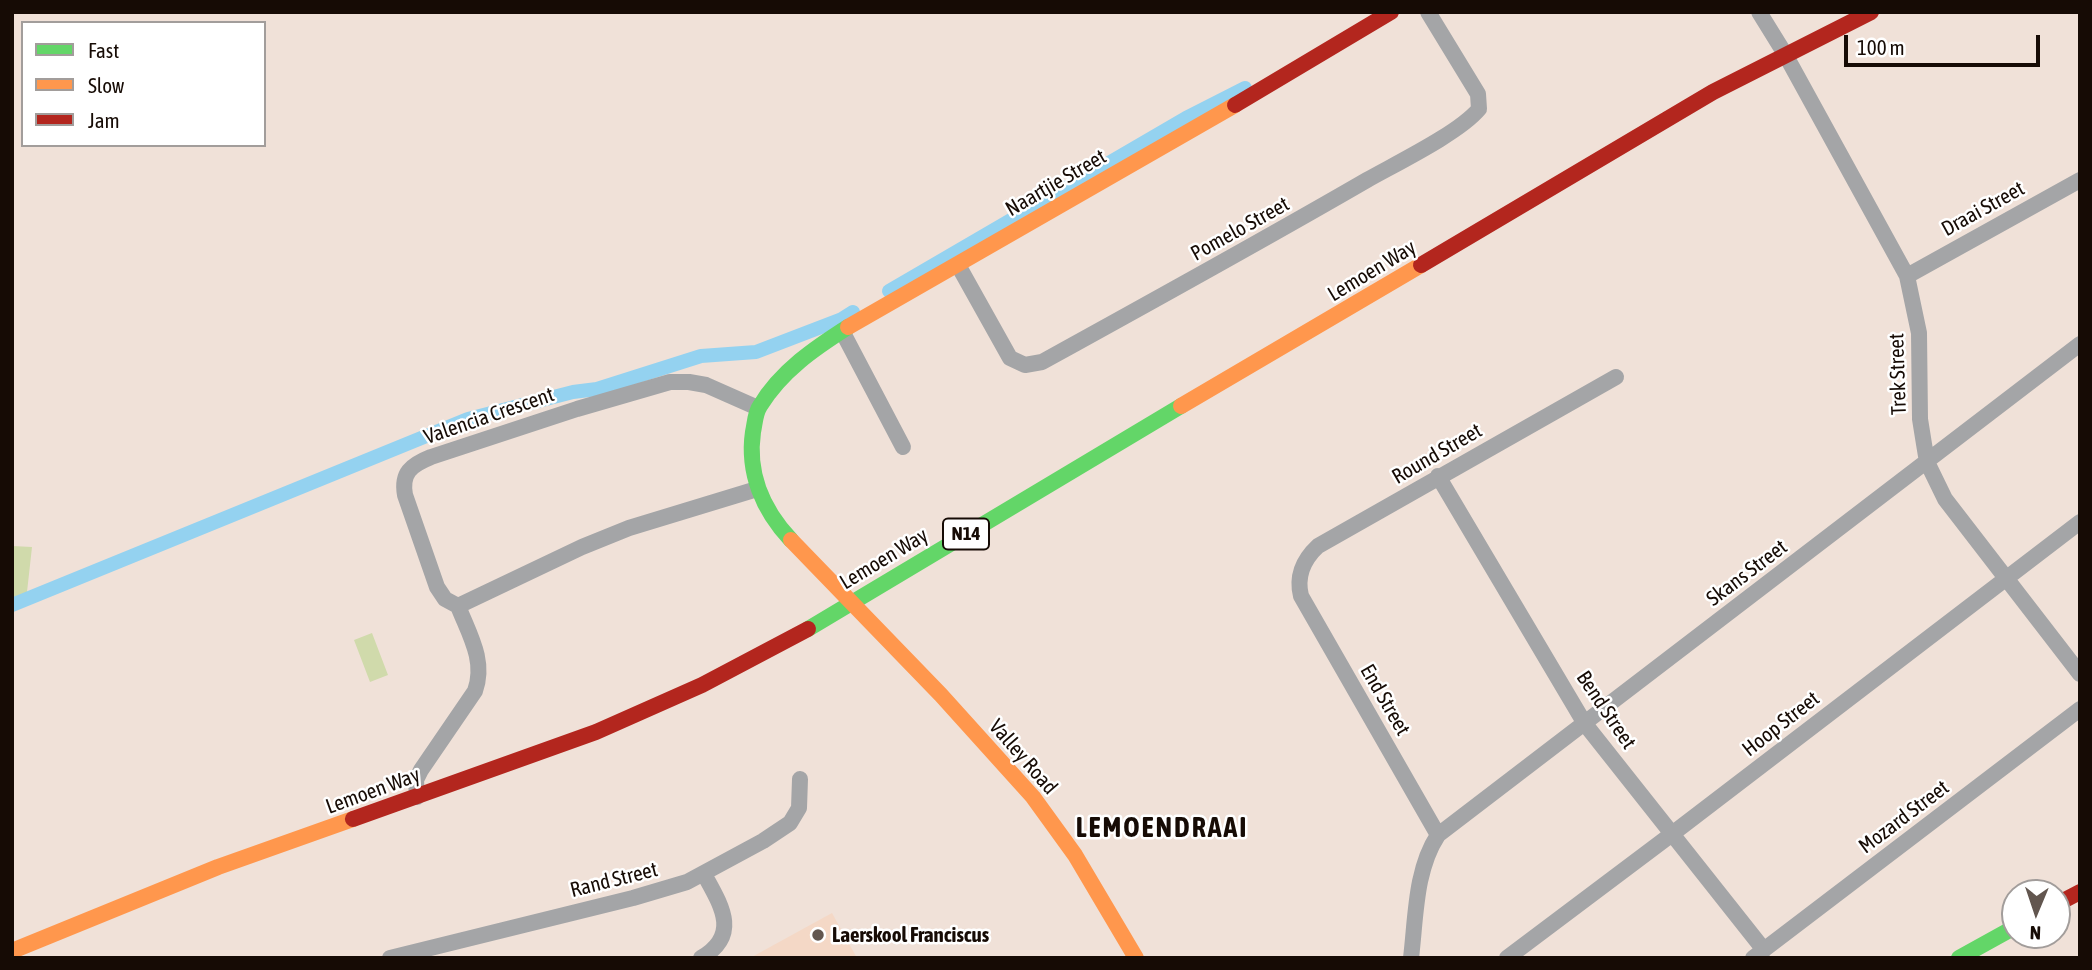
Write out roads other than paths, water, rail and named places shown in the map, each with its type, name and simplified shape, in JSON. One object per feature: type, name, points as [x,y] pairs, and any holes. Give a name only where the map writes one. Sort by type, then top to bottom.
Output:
[{"type":"main road","name":"Naartjie Street","points":[[758,408],[780,377],[842,331],[1116,172],[1319,59],[1391,12]]},
{"type":"main road","name":"Lemoen Way","points":[[12,951],[218,867],[596,732],[764,654],[1713,92],[1871,12]]},
{"type":"main road","points":[[758,408],[750,458],[757,489],[766,509],[851,604]]},
{"type":"main road","name":"Valley Road","points":[[851,604],[983,741],[1034,799],[1087,875],[1136,958]]},
{"type":"main road","points":[[1959,958],[2001,935]]},
{"type":"street","name":"Pomelo Street","points":[[958,265],[1010,358],[1025,365],[1042,362],[1248,249],[1435,141],[1474,115],[1479,109],[1478,94],[1428,12]]},
{"type":"street","name":"Trek Street","points":[[1759,12],[1785,54],[1907,276],[1919,333],[1920,419],[1927,462],[1945,499],[2080,674]]},
{"type":"street","name":"Draai Street","points":[[1907,276],[2080,180]]},
{"type":"street","points":[[842,331],[904,447]]},
{"type":"street","name":"Skans Street","points":[[1438,835],[2080,344]]},
{"type":"street","name":"Round Street","points":[[1298,585],[1307,556],[1318,546],[1616,377]]},
{"type":"street","name":"Valencia Crescent","points":[[458,606],[445,598],[437,587],[405,495],[404,478],[410,467],[481,439],[670,382],[706,385],[758,408]]},
{"type":"street","name":"Bend Street","points":[[1438,477],[1585,724],[1672,834],[1758,954]]},
{"type":"street","points":[[417,797],[416,780],[421,770],[475,691],[480,678],[473,645],[458,606],[582,547],[629,528],[757,489]]},
{"type":"street","name":"Hoop Street","points":[[1507,958],[2080,522]]},
{"type":"street","name":"End Street","points":[[1298,585],[1301,596],[1438,835]]},
{"type":"street","name":"Mozard Street","points":[[1758,954],[2080,709]]},
{"type":"street","name":"Rand Street","points":[[390,958],[658,891],[704,874],[764,842],[790,823],[799,808],[800,779]]},
{"type":"street","points":[[1411,958],[1422,871],[1427,852],[1438,835]]},
{"type":"street","points":[[701,958],[720,941],[725,925],[720,904],[704,874]]},
{"type":"waterway","points":[[889,291],[1186,118],[1245,88]]},
{"type":"waterway","points":[[12,605],[468,419],[573,392],[597,389],[701,356],[756,352],[842,319],[853,312]]},
{"type":"place","name":"Laerskool Franciscus","points":[[818,935]]},
{"type":"district","name":"LEMOENDRAAI","points":[[1162,828]]}]
